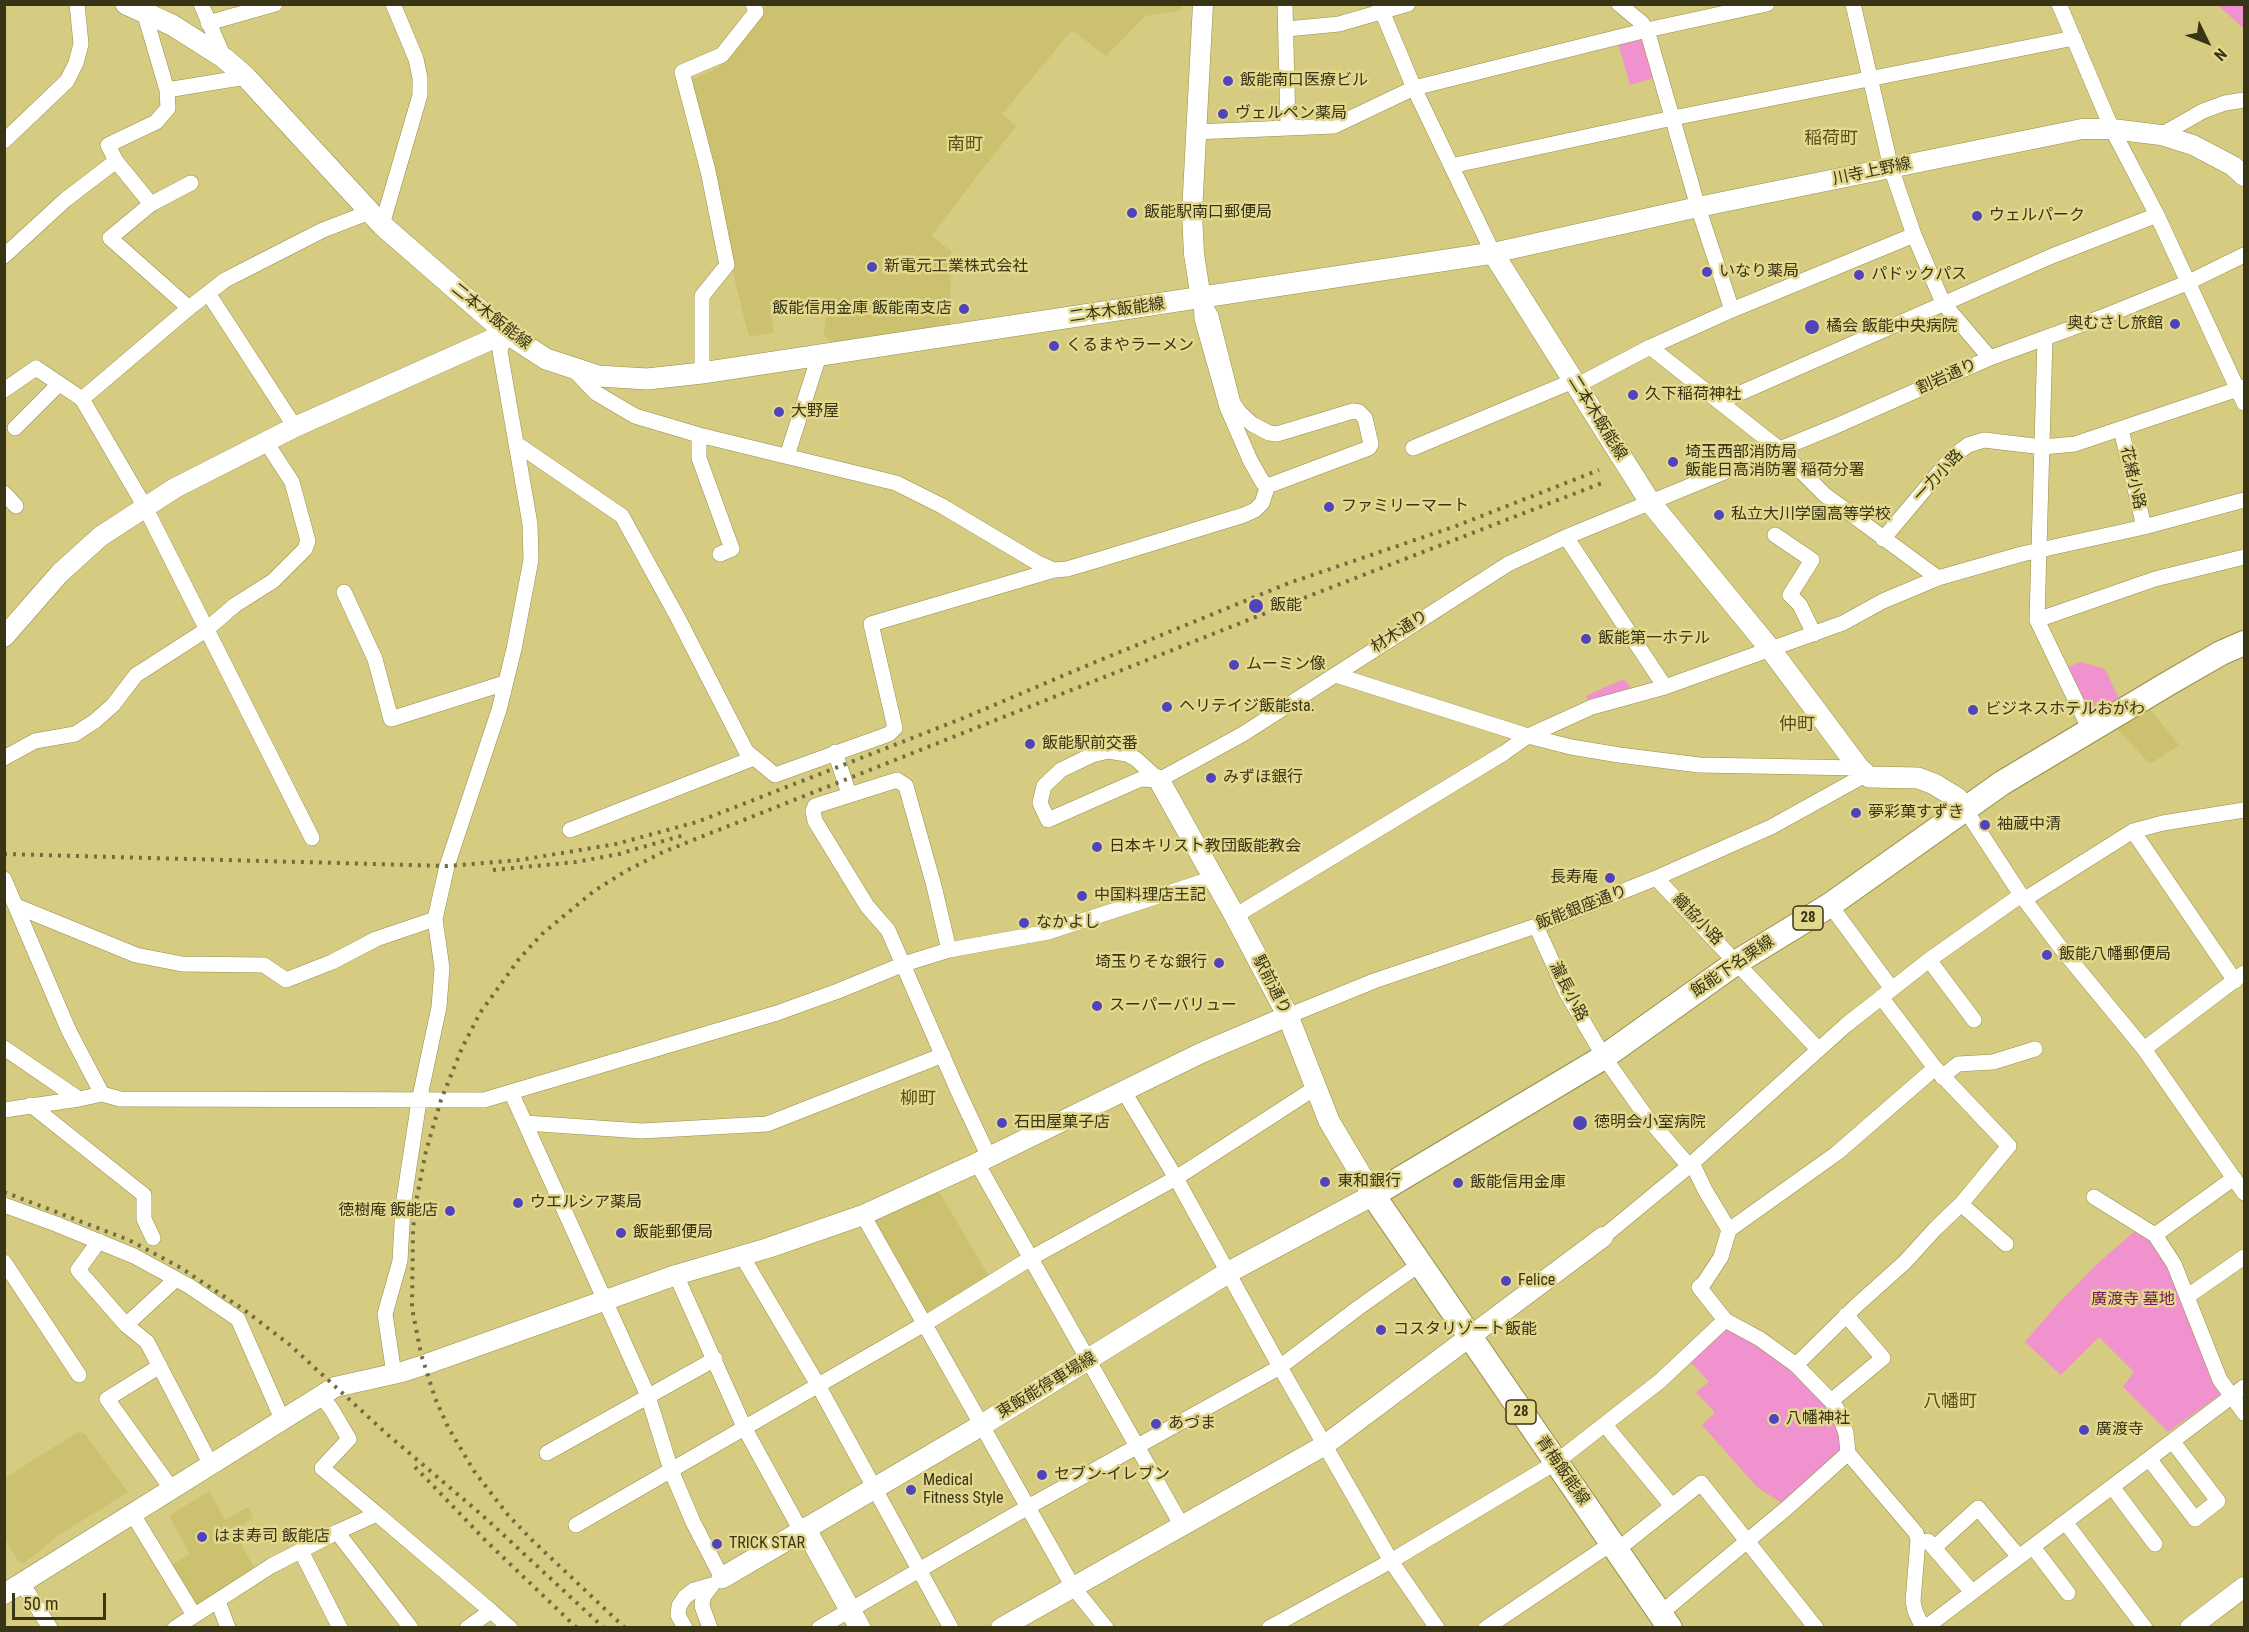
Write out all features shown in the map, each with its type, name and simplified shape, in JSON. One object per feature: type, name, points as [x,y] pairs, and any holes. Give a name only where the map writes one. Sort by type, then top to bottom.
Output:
[{"type":"main road","name":"二本木飯能線","points":[[135,8],[172,24],[224,58],[246,77],[376,219],[506,333],[546,359],[598,376],[647,379],[702,373],[1493,253],[1650,502],[1771,650],[1862,772]]},
{"type":"main road","name":"飯能下名栗線","points":[[1373,1196],[1604,1057],[1737,962],[1830,905],[1965,808],[2090,730],[2221,653],[2244,643]]},
{"type":"main road","points":[[1862,772],[1875,778],[1918,778],[1946,790],[1965,808]]},
{"type":"main road","name":"駅前通り","points":[[1159,780],[1288,1016],[1315,1088],[1342,1146],[1373,1196]]},
{"type":"main road","name":"青梅飯能線","points":[[1373,1196],[1666,1620]]},
{"type":"main road","name":"東飯能停車場線","points":[[717,1581],[1089,1361],[1229,1272],[1373,1196]]},
{"type":"main road","points":[[803,1530],[856,1618]]},
{"type":"street","points":[[4,141],[67,81],[76,63],[81,44],[76,4]]},
{"type":"street","points":[[201,4],[224,58]]},
{"type":"street","points":[[208,23],[275,4]]},
{"type":"street","points":[[82,399],[225,280],[323,230],[376,219],[420,95],[420,78],[416,59],[393,4]]},
{"type":"street","points":[[702,373],[702,296],[727,265],[708,171],[682,72],[722,55],[756,12],[753,4]]},
{"type":"street","points":[[1203,4],[1192,213],[1194,254],[1202,319],[1234,426],[1259,478],[1268,485]]},
{"type":"street","points":[[1286,4],[1288,127]]},
{"type":"street","points":[[1287,28],[1339,24],[1380,8],[1408,4]]},
{"type":"street","points":[[1195,132],[1334,126],[1414,88],[1647,30],[1767,4]]},
{"type":"street","points":[[1853,4],[1892,168],[1914,235],[1943,303],[1990,358]]},
{"type":"street","points":[[2059,4],[2112,129],[2157,215],[2242,393]]},
{"type":"street","points":[[1629,7],[1647,30],[1698,207],[1732,310]]},
{"type":"street","points":[[135,8],[167,90],[168,108],[156,122],[108,145],[116,161],[151,204]]},
{"type":"street","points":[[1380,8],[1414,88],[1493,253]]},
{"type":"street","points":[[1451,166],[1673,118],[2074,38]]},
{"type":"street","points":[[167,90],[246,77]]},
{"type":"street","points":[[2161,135],[2203,111],[2225,103],[2244,100]]},
{"type":"street","name":"川寺上野線","points":[[1493,253],[1698,207],[2082,129],[2112,129],[2161,135],[2193,145],[2233,166],[2244,176]]},
{"type":"street","points":[[6,252],[65,200],[116,161]]},
{"type":"street","points":[[189,308],[110,238],[151,204],[191,183]]},
{"type":"street","points":[[1720,402],[2052,256],[2157,215]]},
{"type":"street","points":[[1413,448],[1575,384],[1732,310],[1914,235]]},
{"type":"street","name":"割岩通り","points":[[1650,502],[1836,426],[1990,358],[2189,282],[2244,255]]},
{"type":"street","points":[[208,293],[295,427]]},
{"type":"street","points":[[1201,298],[1211,316],[1233,403],[1252,424],[1276,434],[1353,411],[1359,412],[1365,418],[1371,444],[1369,448],[1268,485]]},
{"type":"street","points":[[4,637],[60,573],[102,536],[175,488],[295,427],[506,333]]},
{"type":"street","points":[[394,1374],[385,1314],[400,1261],[403,1206],[419,1101],[440,1007],[442,968],[435,919],[447,866],[499,710],[514,649],[531,560],[530,524],[500,351],[506,333]]},
{"type":"street","points":[[2045,338],[2037,620],[2090,730]]},
{"type":"street","points":[[1650,347],[1778,448],[1825,495],[1938,578]]},
{"type":"street","points":[[787,456],[819,356]]},
{"type":"street","points":[[4,390],[36,368],[82,399],[145,507],[312,838]]},
{"type":"street","points":[[574,370],[596,393],[635,416],[699,435],[896,483],[1054,570]]},
{"type":"street","points":[[15,428],[59,384]]},
{"type":"street","name":"一力小路","points":[[1883,539],[1952,458],[1968,445],[1984,440],[2043,447],[2075,444],[2242,393]]},
{"type":"street","name":"花緒小路","points":[[2121,429],[2144,526]]},
{"type":"street","points":[[699,435],[699,458],[732,549],[720,554]]},
{"type":"street","points":[[4,758],[35,741],[75,734],[95,721],[113,705],[136,675],[206,630],[235,606],[273,581],[307,545],[308,541],[292,482],[266,442]]},
{"type":"street","points":[[517,444],[622,516],[678,618],[746,751],[775,774],[890,734],[895,728],[872,624],[1054,570],[1101,560],[1244,515],[1255,510],[1262,503],[1268,485]]},
{"type":"street","points":[[4,492],[15,506]]},
{"type":"street","points":[[1235,916],[1504,753],[1528,736],[1592,707],[1665,687],[1814,634],[1843,623],[1883,601],[1938,578],[2244,500]]},
{"type":"street","name":"材木通り","points":[[1159,780],[1243,735],[1397,633],[1508,564],[1650,502]]},
{"type":"street","points":[[1775,535],[1812,560],[1790,595],[1800,604],[1814,634]]},
{"type":"street","points":[[1566,537],[1665,687]]},
{"type":"street","points":[[2037,620],[2155,579],[2244,557]]},
{"type":"street","points":[[344,592],[375,659],[391,719],[505,683]]},
{"type":"street","points":[[1336,675],[1528,736],[1619,755],[1700,765],[1862,772]]},
{"type":"street","points":[[1108,751],[1126,754],[1144,765],[1159,780],[1141,779],[1048,820],[1040,803],[1044,786],[1053,777],[1073,764],[1108,751]]},
{"type":"street","points":[[835,752],[849,794]]},
{"type":"street","points":[[570,830],[754,758]]},
{"type":"street","name":"飯能銀座通り","points":[[1288,1016],[1374,981],[1536,926],[1656,878],[1771,827],[1862,772]]},
{"type":"street","points":[[949,950],[906,786],[897,780],[815,806],[813,811],[815,821],[867,906],[888,930],[943,1055],[983,1160],[1031,1258],[1182,1526]]},
{"type":"street","points":[[1965,808],[2023,897],[2060,947],[2144,1049],[2244,1193]]},
{"type":"street","points":[[1001,1628],[1325,1445],[1603,1237],[1691,1164],[1818,1048],[1929,960],[2023,897],[2133,831],[2163,823],[2244,810]]},
{"type":"street","points":[[2133,831],[2240,977],[2144,1049]]},
{"type":"street","points":[[4,1110],[102,1094],[120,1099],[484,1101],[777,1013],[904,964],[949,950],[1048,932],[1214,878]]},
{"type":"street","name":"織協小路","points":[[1656,878],[1818,1048]]},
{"type":"street","points":[[4,879],[69,1031],[102,1094]]},
{"type":"street","points":[[1796,1365],[1846,1315],[1905,1262],[1935,1228],[1961,1204],[2009,1146],[1939,1072],[1830,905]]},
{"type":"street","points":[[16,906],[136,955],[182,964],[264,965],[286,980],[332,962],[376,939],[435,919]]},
{"type":"street","name":"瀧長小路","points":[[1536,926],[1566,992],[1604,1057],[1645,1114],[1691,1164],[1729,1230]]},
{"type":"street","points":[[1929,960],[1974,1020]]},
{"type":"street","points":[[4,1594],[320,1394],[335,1387],[424,1365],[676,1275],[742,1256],[864,1215],[983,1160],[1201,1053],[1288,1016]]},
{"type":"street","points":[[4,1048],[79,1099]]},
{"type":"street","points":[[2035,1049],[1993,1062],[1958,1064],[1939,1072],[1837,1153],[1729,1230],[1721,1257],[1698,1287],[1725,1320],[1760,1339],[1796,1365],[1837,1409],[1846,1433],[1848,1453],[1916,1533],[1918,1540],[1913,1601],[1915,1611],[1924,1628],[2238,1392]]},
{"type":"street","points":[[525,1123],[642,1131],[767,1124],[943,1055]]},
{"type":"street","points":[[576,1525],[926,1323],[1031,1258],[1176,1178],[1315,1088]]},
{"type":"street","points":[[1123,1090],[1176,1178],[1280,1367],[1391,1561],[1437,1628]]},
{"type":"street","points":[[511,1092],[648,1395],[671,1470],[717,1581]]},
{"type":"street","points":[[32,1106],[144,1195],[144,1219],[153,1238]]},
{"type":"street","points":[[2155,1235],[2234,1178]]},
{"type":"street","points":[[2094,1197],[2155,1235],[2174,1264],[2220,1380],[2238,1392],[2244,1413]]},
{"type":"street","points":[[1961,1204],[2006,1244]]},
{"type":"street","points":[[4,1205],[134,1256],[176,1279],[238,1319],[282,1419]]},
{"type":"street","points":[[864,1215],[1073,1587],[1106,1628]]},
{"type":"street","points":[[99,1241],[78,1270],[126,1325],[147,1342],[210,1463]]},
{"type":"street","points":[[742,1256],[818,1385],[951,1628]]},
{"type":"street","points":[[2188,1296],[2244,1257]]},
{"type":"street","points":[[4,1262],[79,1375]]},
{"type":"street","points":[[819,1628],[856,1618],[919,1570],[1280,1367],[1420,1264]]},
{"type":"street","points":[[676,1275],[745,1429],[803,1530]]},
{"type":"street","points":[[126,1325],[176,1279]]},
{"type":"street","points":[[1831,1401],[1883,1358],[1846,1315]]},
{"type":"street","points":[[1269,1628],[1391,1561],[1555,1462],[1678,1366],[1725,1320]]},
{"type":"street","points":[[547,1453],[715,1359]]},
{"type":"street","points":[[160,1366],[107,1399],[171,1488]]},
{"type":"street","points":[[320,1394],[349,1439],[322,1468],[510,1628]]},
{"type":"street","points":[[1605,1425],[1672,1506]]},
{"type":"street","points":[[2150,1460],[2195,1520],[2218,1502],[2173,1442]]},
{"type":"street","points":[[1666,1620],[1748,1540],[1848,1453]]},
{"type":"street","points":[[1486,1628],[1614,1546],[1701,1483],[1816,1628]]},
{"type":"street","points":[[2113,1488],[2154,1544]]},
{"type":"street","points":[[1934,1548],[1978,1508],[2019,1557]]},
{"type":"street","points":[[132,1513],[194,1615]]},
{"type":"street","points":[[175,1628],[271,1566],[377,1514]]},
{"type":"street","points":[[2066,1523],[2145,1628]]},
{"type":"street","points":[[337,1533],[411,1628]]},
{"type":"street","points":[[1916,1533],[1925,1537],[1972,1592]]},
{"type":"street","points":[[2033,1548],[2067,1593]]},
{"type":"street","points":[[301,1551],[340,1628]]},
{"type":"street","points":[[685,1628],[678,1615],[679,1606],[685,1596],[717,1581]]},
{"type":"street","points":[[710,1628],[702,1606],[702,1597],[717,1581]]},
{"type":"street","points":[[22,1583],[50,1628]]},
{"type":"street","points":[[2190,1628],[2244,1587]]},
{"type":"street","points":[[218,1601],[228,1628]]},
{"type":"street","points":[[467,1628],[491,1611]]},
{"type":"shaded area","points":[[767,5],[1182,5],[1182,10],[1145,16],[1106,56],[1072,30],[1002,114],[1016,126],[931,236],[951,251],[950,325],[832,343],[824,335],[826,316],[819,315],[822,296],[770,307],[774,332],[749,337],[685,82],[718,68]]},
{"type":"shaded area","points":[[2144,702],[2179,745],[2150,764],[2112,723]]},
{"type":"shaded area","points":[[938,1190],[990,1278],[928,1317],[873,1219]]},
{"type":"shaded area","points":[[78,1432],[85,1434],[128,1492],[59,1535],[24,1563],[19,1562],[5,1539],[5,1478]]},
{"type":"shaded area","points":[[209,1491],[225,1520],[248,1507],[253,1518],[233,1530],[255,1569],[199,1606],[194,1605],[170,1566],[190,1554],[169,1516]]},
{"type":"green space","points":[[2218,5],[2244,5],[2244,29]]},
{"type":"green space","points":[[1641,36],[1653,78],[1630,85],[1618,43]]},
{"type":"green space","points":[[2081,662],[2105,669],[2119,699],[2091,716],[2065,668]]},
{"type":"green space","points":[[1624,679],[1637,696],[1592,707],[1586,696]]},
{"type":"green space","name":"廣渡寺 墓地","points":[[2136,1230],[2155,1241],[2173,1267],[2211,1381],[2221,1394],[2168,1432],[2123,1387],[2134,1372],[2099,1337],[2061,1375],[2025,1342],[2096,1265]]},
{"type":"green space","name":"八幡神社","points":[[1725,1320],[1831,1401],[1848,1453],[1788,1507],[1757,1487],[1702,1425],[1715,1413],[1696,1392],[1709,1382],[1687,1358]]},
{"type":"railway","points":[[4,854],[447,866],[520,860],[616,844],[697,822],[966,717],[1289,583],[1456,526],[1599,470]]},
{"type":"railway","points":[[625,1628],[532,1540],[508,1515],[474,1471],[448,1427],[435,1398],[421,1354],[412,1308],[415,1207],[426,1151],[441,1100],[462,1048],[480,1013],[519,959],[542,934],[594,891],[663,852],[1296,601],[1602,483]]},
{"type":"railway","points":[[493,870],[576,862],[619,854],[684,835]]},
{"type":"railway","points":[[4,1192],[129,1240],[181,1268],[243,1309],[290,1345],[388,1435],[482,1515],[604,1628]]},
{"type":"railway","points":[[415,1467],[486,1541],[577,1628]]},
{"type":"place","name":"飯能南口医療ビル","points":[[1228,81]]},
{"type":"place","name":"ヴェルペン薬局","points":[[1223,114]]},
{"type":"place","name":"飯能駅南口郵便局","points":[[1132,213]]},
{"type":"place","name":"ウェルパーク","points":[[1977,216]]},
{"type":"place","name":"新電元工業株式会社","points":[[872,267]]},
{"type":"place","name":"いなり薬局","points":[[1707,272]]},
{"type":"place","name":"パドックパス","points":[[1859,275]]},
{"type":"place","name":"飯能信用金庫 飯能南支店","points":[[964,309]]},
{"type":"place","name":"奥むさし旅館","points":[[2175,324]]},
{"type":"place","name":"橘会 飯能中央病院","points":[[1812,327]]},
{"type":"place","name":"くるまやラーメン","points":[[1054,346]]},
{"type":"place","name":"久下稲荷神社","points":[[1633,395]]},
{"type":"place","name":"大野屋","points":[[779,412]]},
{"type":"place","name":"埼玉西部消防局 飯能日高消防署 稲荷分署","points":[[1673,462]]},
{"type":"place","name":"ファミリーマート","points":[[1329,507]]},
{"type":"place","name":"私立大川学園高等学校","points":[[1719,515]]},
{"type":"place","name":"飯能","points":[[1256,606]]},
{"type":"place","name":"飯能第一ホテル","points":[[1586,639]]},
{"type":"place","name":"ムーミン像","points":[[1234,665]]},
{"type":"place","name":"ヘリテイジ飯能sta.","points":[[1167,707]]},
{"type":"place","name":"ビジネスホテルおがわ","points":[[1973,710]]},
{"type":"place","name":"飯能駅前交番","points":[[1030,744]]},
{"type":"place","name":"みずほ銀行","points":[[1211,778]]},
{"type":"place","name":"夢彩菓すずき","points":[[1856,813]]},
{"type":"place","name":"袖蔵中清","points":[[1985,825]]},
{"type":"place","name":"日本キリスト教団飯能教会","points":[[1097,847]]},
{"type":"place","name":"長寿庵","points":[[1610,878]]},
{"type":"place","name":"中国料理店王記","points":[[1082,896]]},
{"type":"place","name":"なかよし","points":[[1024,923]]},
{"type":"place","name":"飯能八幡郵便局","points":[[2047,955]]},
{"type":"place","name":"埼玉りそな銀行","points":[[1219,963]]},
{"type":"place","name":"スーパーバリュー","points":[[1097,1006]]},
{"type":"place","name":"石田屋菓子店","points":[[1002,1123]]},
{"type":"place","name":"徳明会小室病院","points":[[1580,1123]]},
{"type":"place","name":"東和銀行","points":[[1325,1182]]},
{"type":"place","name":"飯能信用金庫","points":[[1458,1183]]},
{"type":"place","name":"ウエルシア薬局","points":[[518,1203]]},
{"type":"place","name":"徳樹庵 飯能店","points":[[450,1211]]},
{"type":"place","name":"飯能郵便局","points":[[621,1233]]},
{"type":"place","name":"Felice","points":[[1506,1281]]},
{"type":"place","name":"コスタリゾート飯能","points":[[1381,1330]]},
{"type":"place","name":"八幡神社","points":[[1774,1419]]},
{"type":"place","name":"あづま","points":[[1156,1424]]},
{"type":"place","name":"廣渡寺","points":[[2084,1430]]},
{"type":"place","name":"セブン-イレブン","points":[[1042,1475]]},
{"type":"place","name":"Medical Fitness Style","points":[[911,1490]]},
{"type":"place","name":"はま寿司 飯能店","points":[[202,1537]]},
{"type":"place","name":"TRICK STAR","points":[[717,1544]]},
{"type":"district","name":"稲荷町","points":[[1831,139]]},
{"type":"district","name":"南町","points":[[965,145]]},
{"type":"district","name":"仲町","points":[[1797,725]]},
{"type":"district","name":"柳町","points":[[918,1099]]},
{"type":"district","name":"八幡町","points":[[1950,1402]]}]
